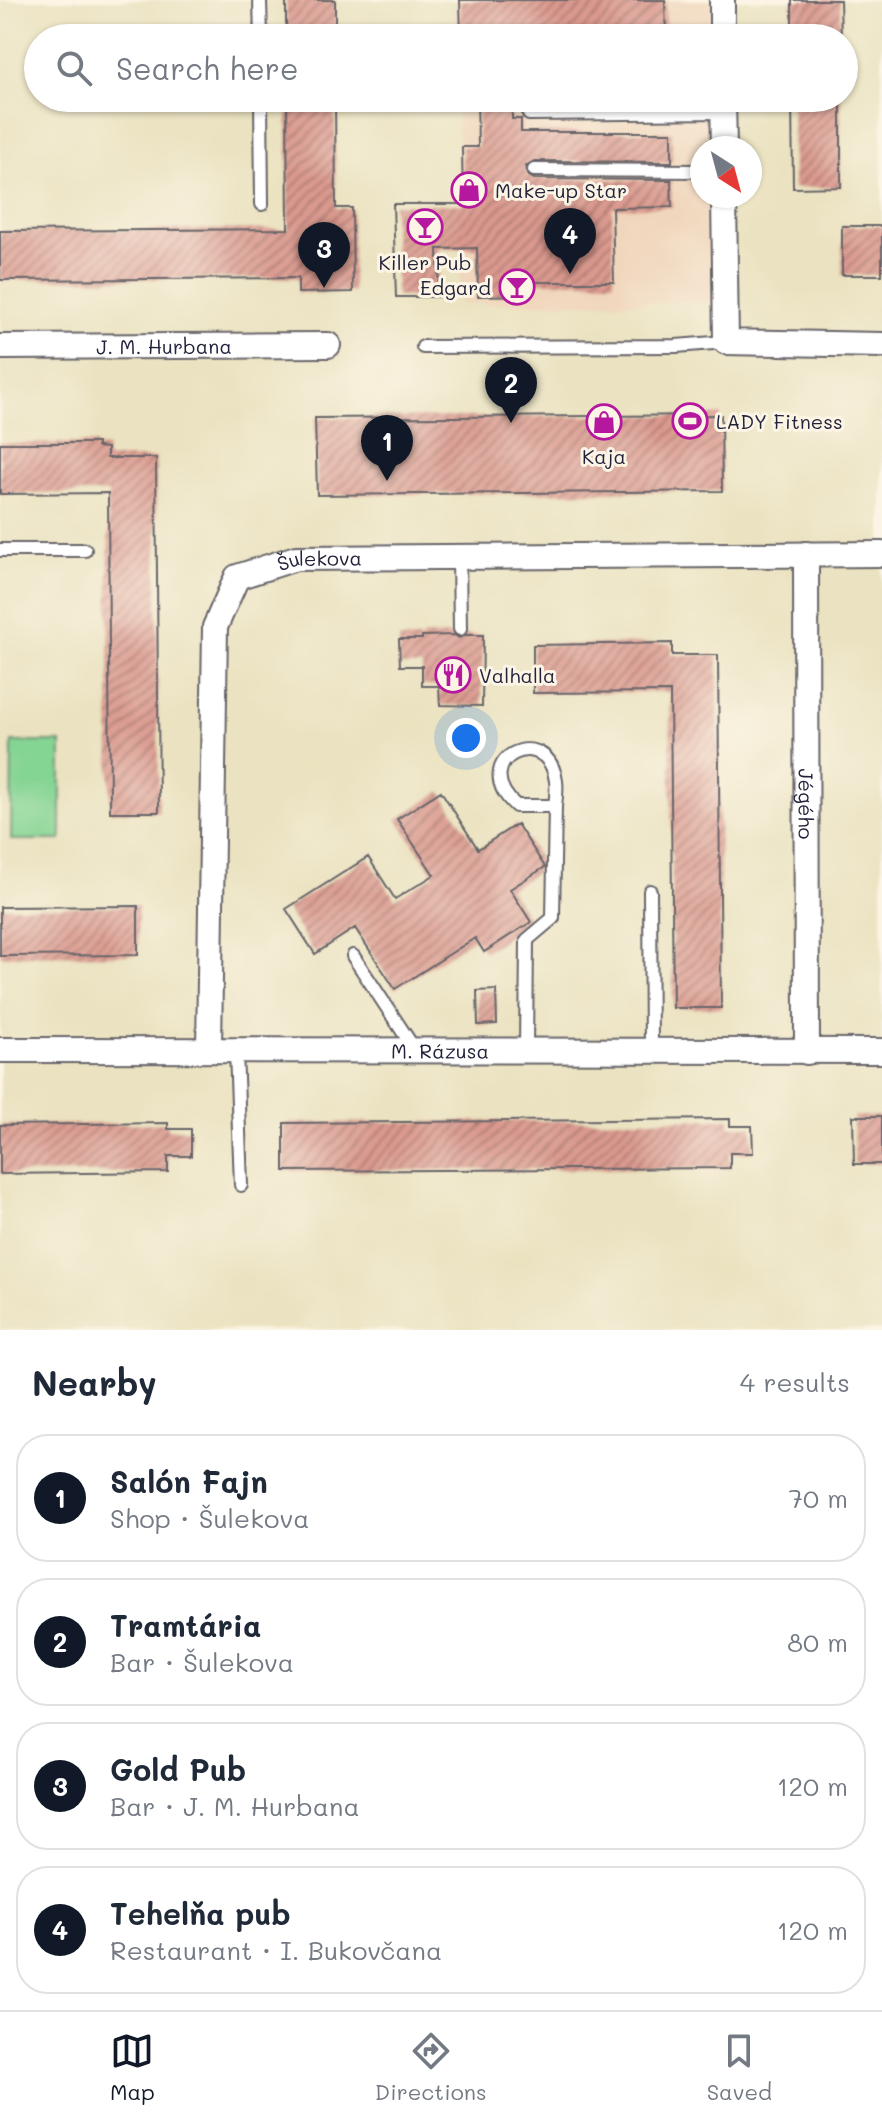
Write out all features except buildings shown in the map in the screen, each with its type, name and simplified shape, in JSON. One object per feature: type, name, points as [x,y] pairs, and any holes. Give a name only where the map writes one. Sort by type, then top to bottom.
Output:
[{"type":"street","points":[[722,0],[722,24]]},
{"type":"street","points":[[723,112],[724,136]]},
{"type":"street","points":[[724,208],[726,342],[882,345]]},
{"type":"street","name":"J. M. Hurbana","points":[[0,347],[328,345]]},
{"type":"street","name":"Jégého","points":[[806,554],[807,1052]]},
{"type":"street","name":"Šulekova","points":[[209,1049],[215,627],[237,577],[296,558],[882,554]]},
{"type":"street","name":"M. Rázusa","points":[[0,1050],[882,1051]]},
{"type":"lane","points":[[260,0],[261,24]]},
{"type":"lane","points":[[261,112],[262,204]]},
{"type":"lane","points":[[529,114],[572,112]]},
{"type":"lane","points":[[534,170],[690,171]]},
{"type":"lane","points":[[423,347],[676,346],[726,342]]},
{"type":"lane","points":[[0,550],[85,550]]},
{"type":"lane","points":[[459,557],[460,629]]},
{"type":"lane","points":[[526,1051],[527,940],[553,918],[556,780],[549,760],[534,750],[517,750],[502,763],[499,781],[506,796],[516,806],[555,806]]},
{"type":"lane","points":[[650,891],[651,1051]]},
{"type":"lane","points":[[353,956],[415,1050]]},
{"type":"lane","points":[[236,1050],[241,1185]]},
{"type":"shaded area","points":[[455,0],[714,0],[715,24],[456,24]]},
{"type":"shaded area","points":[[457,112],[715,112],[715,136],[690,136],[690,208],[716,208],[716,302],[461,304]]},
{"type":"green space","points":[[12,742],[61,742],[61,840],[11,840]]},
{"type":"place","name":"Make-up Star","points":[[469,190]]},
{"type":"place","name":"Killer Pub","points":[[425,227]]},
{"type":"place","name":"Tehelňa pub","points":[[570,274]]},
{"type":"place","name":"Edgard","points":[[517,287]]},
{"type":"place","name":"Gold Pub","points":[[324,288]]},
{"type":"place","name":"LADY Fitness","points":[[690,421]]},
{"type":"place","name":"Kaja","points":[[604,422]]},
{"type":"place","name":"Tramtária","points":[[511,423]]},
{"type":"place","name":"Salón Fajn","points":[[387,481]]},
{"type":"place","name":"Valhalla","points":[[453,675]]}]
